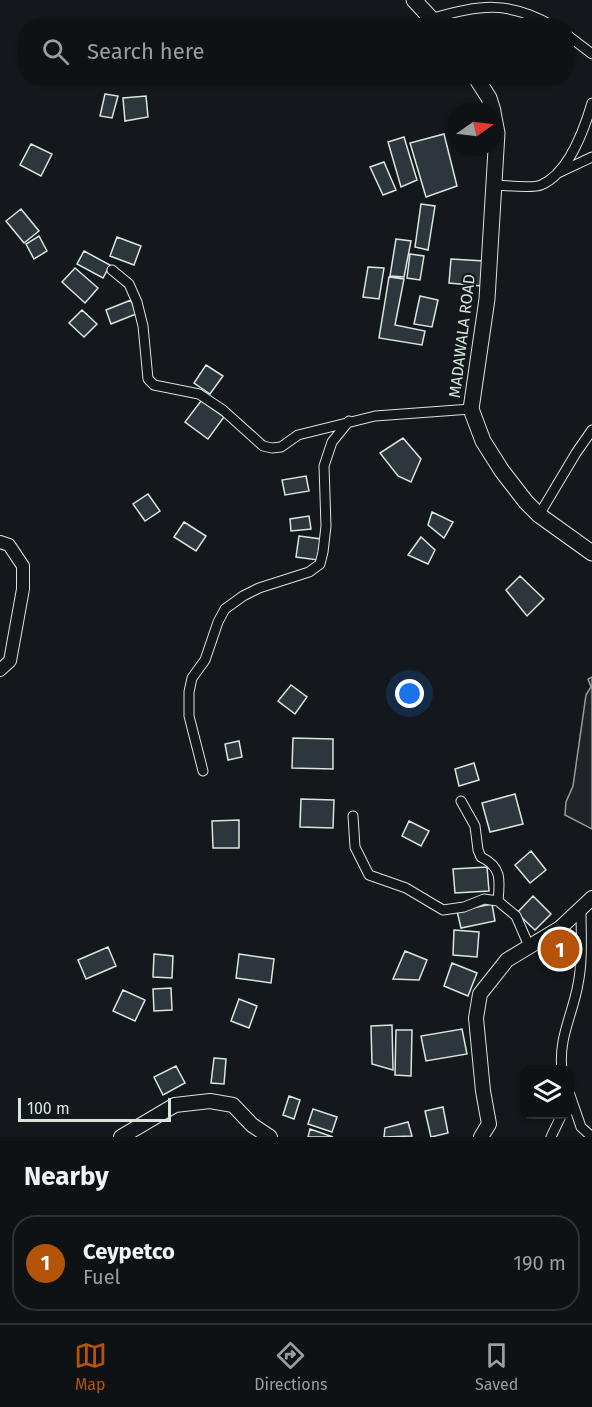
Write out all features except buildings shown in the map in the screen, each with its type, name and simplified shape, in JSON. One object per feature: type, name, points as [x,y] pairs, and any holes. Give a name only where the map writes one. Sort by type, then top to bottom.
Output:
[{"type":"main road","points":[[414,0],[431,18]]},
{"type":"main road","name":"MADAWALA ROAD","points":[[480,84],[490,102]]},
{"type":"main road","name":"MADAWALA ROAD","points":[[496,156],[487,300],[471,409],[483,441],[526,502],[539,515],[592,553]]},
{"type":"main road","points":[[482,1137],[489,1124],[483,1091],[476,1018],[480,994],[507,960],[560,928],[592,898]]},
{"type":"main road","points":[[121,1137],[175,1105],[210,1101],[233,1105],[252,1125],[270,1137]]},
{"type":"street","points":[[448,18],[489,5],[510,4],[541,18]]},
{"type":"street","points":[[574,40],[592,54]]},
{"type":"street","points":[[556,174],[571,155],[592,103]]},
{"type":"street","points":[[494,185],[540,186],[556,174],[592,157]]},
{"type":"street","points":[[112,270],[129,284],[137,302],[143,326],[148,379],[154,385],[199,394],[223,410],[263,446],[281,447],[298,435],[375,416],[471,409]]},
{"type":"street","points":[[203,771],[189,716],[189,692],[192,678],[205,660],[218,621],[225,609],[259,588],[309,572],[320,564],[326,526],[324,466],[332,442],[349,421]]},
{"type":"street","points":[[539,515],[592,430]]},
{"type":"street","points":[[0,543],[9,545],[23,567],[23,589],[10,660],[0,670]]},
{"type":"street","points":[[460,801],[475,826],[481,857],[490,861],[498,871],[498,901]]},
{"type":"street","points":[[353,816],[355,847],[369,875],[406,888],[443,910],[464,907],[484,899],[498,901],[516,916],[530,946]]},
{"type":"street","points":[[562,1065],[563,1036],[573,1010],[579,981],[581,910]]},
{"type":"street","points":[[574,1107],[581,1127],[592,1137]]},
{"type":"street","points":[[552,1137],[560,1119]]},
{"type":"shaded area","points":[[592,677],[592,829],[565,815],[566,802],[573,786],[586,695],[591,687],[588,679]]},
{"type":"place","name":"Ceypetco","points":[[560,949]]}]
